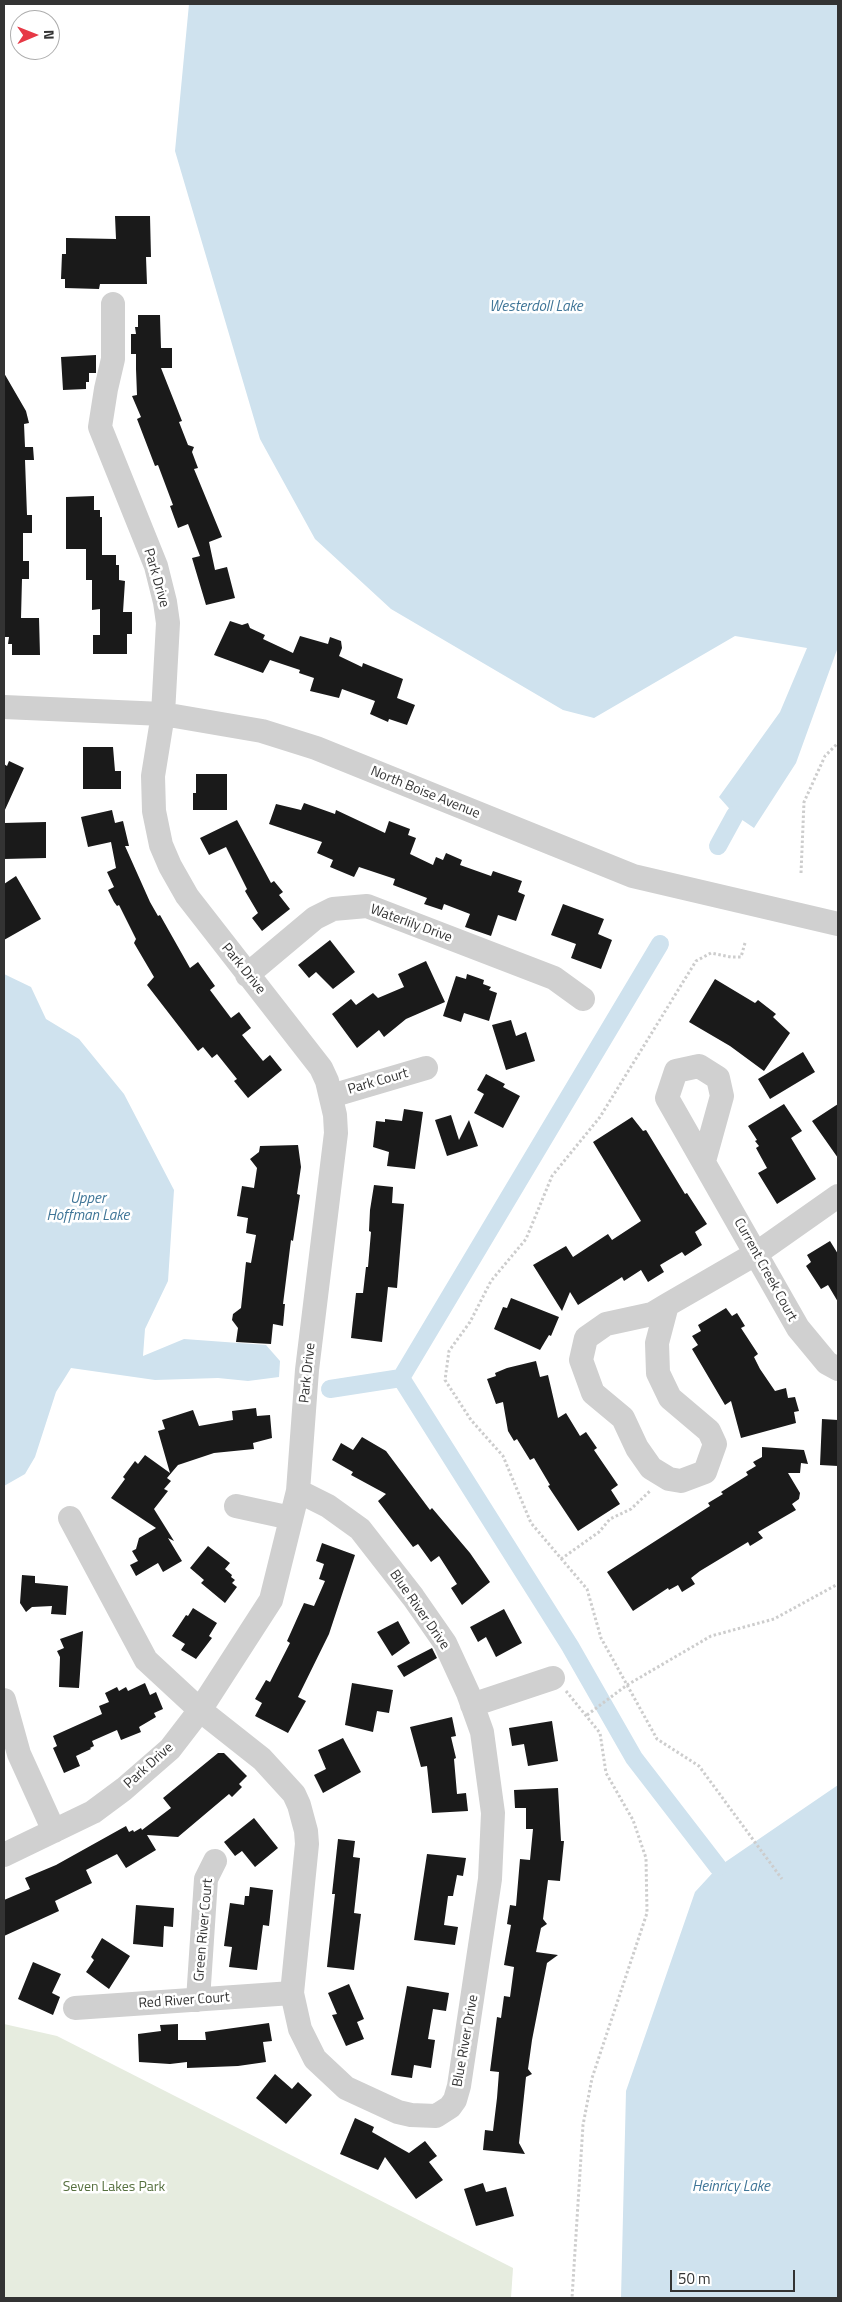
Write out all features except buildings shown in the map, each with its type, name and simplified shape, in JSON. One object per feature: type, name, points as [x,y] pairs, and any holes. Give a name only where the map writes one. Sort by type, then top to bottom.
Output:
[{"type":"street","name":"Park Drive","points":[[4,1855],[93,1812],[124,1789],[170,1749],[200,1710],[271,1600],[298,1492],[307,1370],[334,1158],[336,1124],[321,1068],[296,1033],[247,975],[187,896],[170,866],[161,845],[153,797],[154,768],[163,714],[168,623],[166,602],[156,566],[100,428],[113,359],[113,304]]},
{"type":"street","name":"North Boise Avenue","points":[[4,706],[163,714],[232,724],[299,742],[633,876],[838,924]]},
{"type":"street","name":"Waterlily Drive","points":[[247,975],[315,918],[333,908],[367,906],[554,978],[583,1000]]},
{"type":"street","name":"Park Court","points":[[330,1096],[426,1068]]},
{"type":"street","name":"Current Creek Court","points":[[704,1161],[798,1328],[827,1363],[838,1369]]},
{"type":"street","points":[[667,1305],[657,1342],[658,1373],[670,1398],[709,1431],[715,1444],[705,1472],[681,1481],[669,1480],[651,1468],[638,1448],[623,1418],[594,1393],[581,1360],[586,1338],[606,1324],[652,1314],[667,1305],[757,1253],[838,1196]]},
{"type":"street","name":"Blue River Drive","points":[[70,1518],[146,1660],[200,1710],[262,1759],[294,1794],[303,1818],[307,1844],[292,1993],[295,2011],[307,2045],[315,2059],[346,2088],[398,2112],[411,2115],[436,2116],[450,2107],[455,2100],[463,2069],[490,1879],[493,1847],[490,1785],[482,1732],[445,1643],[360,1530],[328,1506],[298,1492]]},
{"type":"street","points":[[236,1506],[292,1518]]},
{"type":"street","points":[[472,1705],[553,1678]]},
{"type":"street","points":[[4,1700],[19,1754],[54,1831]]},
{"type":"street","name":"Green River Court","points":[[198,2000],[206,1879],[215,1861]]},
{"type":"street","name":"Red River Court","points":[[75,2008],[292,1993]]},
{"type":"path","points":[[801,872],[804,802],[825,756],[838,743]]},
{"type":"path","points":[[561,1559],[599,1532],[610,1519],[631,1509],[649,1494],[661,1474]]},
{"type":"path","points":[[587,1715],[627,1685],[711,1636],[774,1619],[838,1584]]},
{"type":"path","points":[[553,1678],[587,1715],[600,1733],[606,1773],[633,1820],[646,1858],[647,1913],[592,2078],[584,2125],[572,2298]]},
{"type":"path","points":[[751,1838],[782,1878]]},
{"type":"green space","name":"Seven Lakes Park","points":[[4,2024],[57,2036],[513,2268],[511,2298],[4,2298]]},
{"type":"water","name":"Westerdoll Lake","points":[[189,4],[838,4],[838,647],[796,763],[754,828],[735,815],[719,797],[780,712],[807,648],[735,636],[594,718],[563,710],[391,609],[315,539],[260,439],[175,151]]},
{"type":"water","name":"Upper Hoffman Lake","points":[[4,974],[31,987],[46,1019],[79,1039],[124,1094],[174,1190],[168,1281],[145,1329],[143,1356],[184,1339],[266,1345],[280,1361],[279,1377],[248,1381],[218,1378],[155,1380],[71,1368],[56,1392],[35,1457],[25,1474],[4,1486]]},
{"type":"water","name":"Heinricy Lake","points":[[838,1785],[838,2298],[621,2298],[626,2091],[695,1892],[718,1867]]},
{"type":"waterway","points":[[718,846],[735,815]]},
{"type":"waterway","points":[[401,1378],[660,944]]},
{"type":"waterway","points":[[401,1378],[570,1646],[634,1758],[718,1867]]},
{"type":"waterway","points":[[330,1389],[401,1378]]}]
